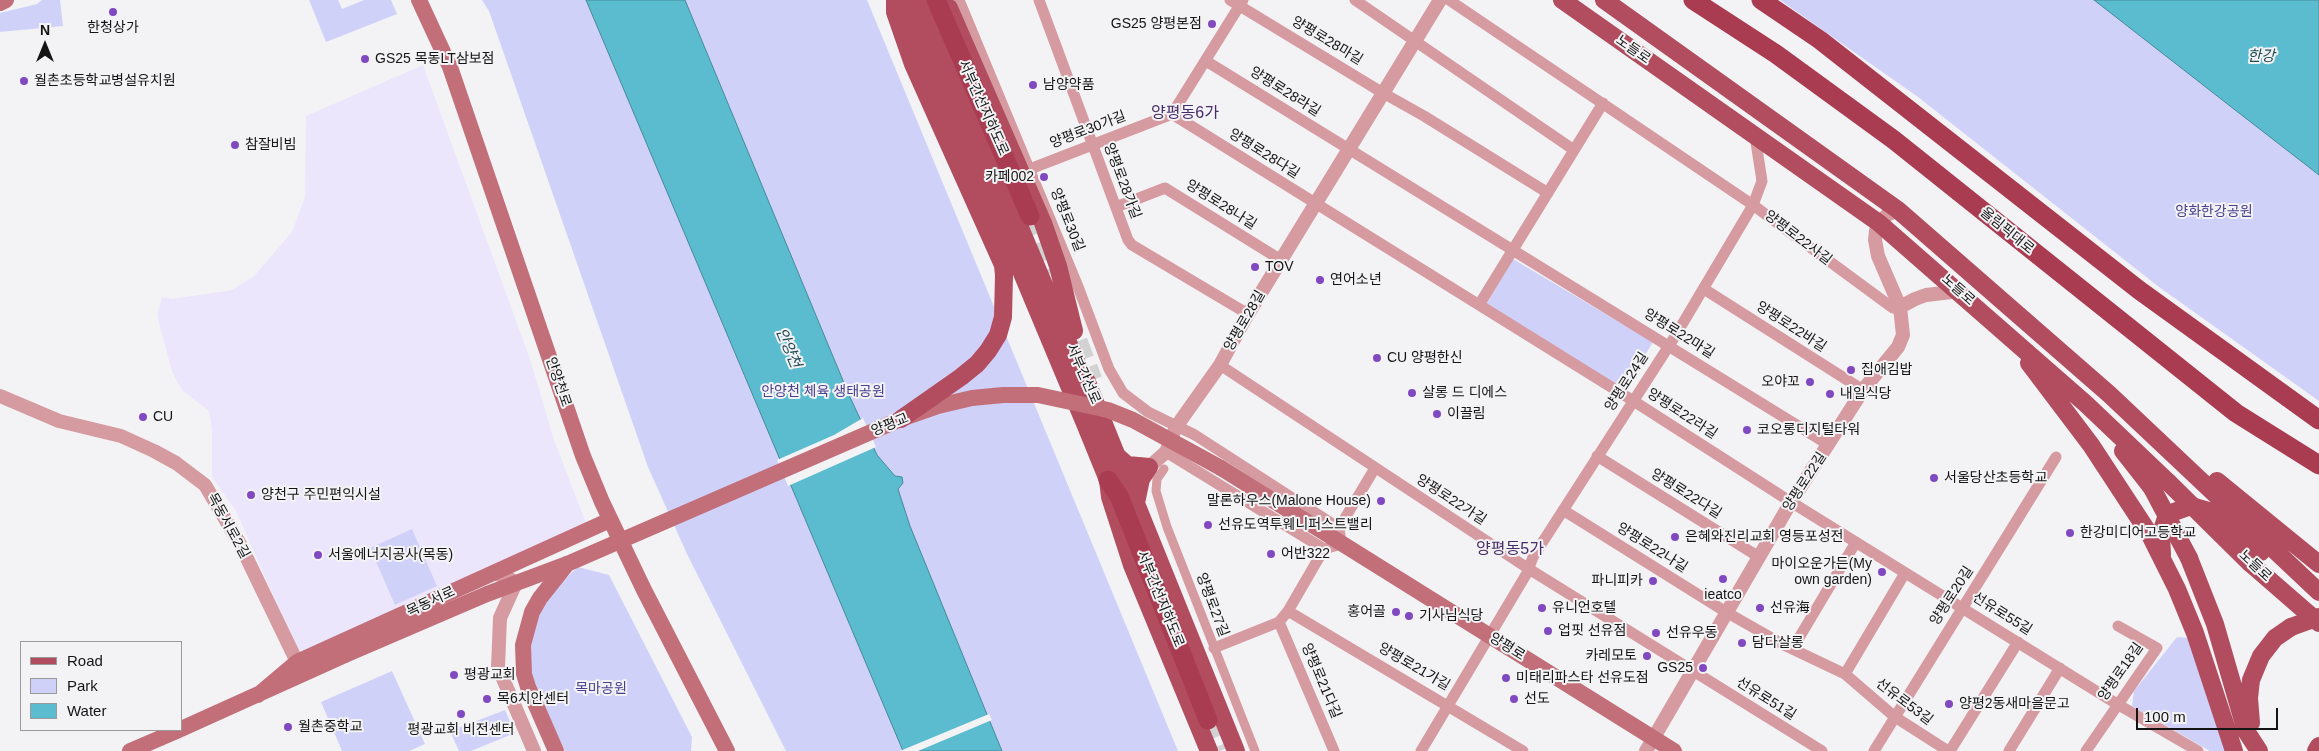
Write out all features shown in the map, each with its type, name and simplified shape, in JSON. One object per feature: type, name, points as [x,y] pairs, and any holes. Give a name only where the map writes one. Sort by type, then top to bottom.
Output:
[{"type":"highway","name":"서부간선지하도로","points":[[936,0],[1030,216]]},
{"type":"highway","name":"올림픽대로","points":[[1693,0],[1776,54],[1894,140],[2236,413],[2319,465]]},
{"type":"highway","points":[[1761,0],[1820,40],[2139,290],[2319,420]]},
{"type":"highway","name":"서부간선지하도로","points":[[1108,480],[1119,496],[1208,720]]},
{"type":"main road","points":[[0,3],[6,0]]},
{"type":"main road","name":"안양천로","points":[[419,0],[450,67],[583,456],[610,520],[644,590],[727,751]]},
{"type":"main road","points":[[895,0],[896,12],[913,64],[996,249],[1004,275],[1003,316],[998,335],[988,351],[977,364],[961,377],[901,419]]},
{"type":"main road","name":"서부간선로","points":[[902,0],[972,153],[1108,480],[1110,498],[1132,565],[1209,751]]},
{"type":"main road","name":"서부간선로","points":[[920,0],[978,128],[1078,366],[1087,382],[1236,751]]},
{"type":"main road","points":[[946,0],[1044,223],[1085,364],[1087,382]]},
{"type":"main road","name":"노들로","points":[[1562,0],[1879,223],[2086,404],[2160,485],[2319,623]]},
{"type":"main road","name":"노들로","points":[[1604,0],[1898,210],[2109,394],[2319,592]]},
{"type":"main road","points":[[2002,329],[2091,444],[2150,535],[2195,633],[2234,751]]},
{"type":"main road","name":"양평교","points":[[567,564],[901,419],[938,406],[972,398],[1003,394],[1038,395],[1078,402],[1133,420],[1221,468]]},
{"type":"main road","points":[[2109,394],[2319,564]]},
{"type":"main road","points":[[1118,456],[1127,465],[1156,468]]},
{"type":"main road","points":[[1136,504],[1141,479],[1156,468]]},
{"type":"main road","name":"양평로","points":[[1221,468],[1340,536],[1650,745],[1674,751]]},
{"type":"main road","points":[[2160,485],[2214,624],[2246,731],[2257,748]]},
{"type":"main road","points":[[2164,563],[2160,533],[2166,518],[2181,508],[2200,507],[2212,512],[2272,561],[2319,592]]},
{"type":"main road","name":"목동서로","points":[[258,696],[297,662],[610,520]]},
{"type":"main road","points":[[556,751],[524,674],[525,634],[532,612],[540,598],[567,564]]},
{"type":"main road","name":"목동서로","points":[[182,728],[487,594],[567,564]]},
{"type":"main road","points":[[2257,748],[2250,716],[2251,680],[2261,656],[2275,638],[2291,627],[2319,617]]},
{"type":"main road","name":"목동서로","points":[[130,751],[175,731]]},
{"type":"main road","points":[[2316,751],[2319,746]]},
{"type":"street","name":"양평로30길","points":[[959,0],[1030,168],[1117,384],[1132,401],[1176,427]]},
{"type":"street","name":"양평로28가길","points":[[1038,0],[1128,240],[1132,245],[1248,314]]},
{"type":"street","points":[[1355,0],[1574,150]]},
{"type":"street","name":"양평로28길","points":[[1156,468],[1166,452],[1176,427],[1220,365],[1248,314],[1440,0]]},
{"type":"street","name":"양평로22사길","points":[[1449,0],[1754,205],[1893,308],[1900,307]]},
{"type":"street","points":[[1172,114],[1206,61],[1237,2]]},
{"type":"street","name":"양평로28마길","points":[[1237,2],[1383,93]]},
{"type":"street","name":"양평로28라길","points":[[1206,61],[1349,149]]},
{"type":"street","points":[[1383,93],[1424,116],[1548,193]]},
{"type":"street","points":[[1479,305],[1603,103]]},
{"type":"street","name":"양평로30가길","points":[[1030,168],[1172,114]]},
{"type":"street","name":"양평로28다길","points":[[1172,114],[1315,204]]},
{"type":"street","name":"양평로24길","points":[[1420,751],[1490,636],[1529,569],[1533,557],[1669,345],[1754,205],[1762,181],[1755,136]]},
{"type":"street","name":"양평로22마길","points":[[1349,149],[1829,444]]},
{"type":"street","name":"양평로28나길","points":[[1116,207],[1165,188],[1281,260]]},
{"type":"street","name":"양평로22라길","points":[[1315,204],[1632,400],[1790,502]]},
{"type":"street","points":[[1898,210],[1887,215],[1879,223],[1876,231],[1878,256],[1900,307],[1915,298],[1926,295],[1960,292]]},
{"type":"street","name":"양평로22바길","points":[[1704,289],[1863,390]]},
{"type":"street","name":"양평로22길","points":[[1650,745],[1694,672],[1726,612],[1790,502],[1863,390],[1898,347],[1903,335],[1900,307]]},
{"type":"street","name":"양평로22가길","points":[[1220,365],[1529,569],[1694,672]]},
{"type":"street","name":"목동서로2길","points":[[0,396],[59,420],[120,436],[154,450],[206,485],[240,544],[297,662]]},
{"type":"street","name":"양평로","points":[[1176,427],[1195,435],[1340,536]]},
{"type":"street","points":[[1166,452],[1324,549]]},
{"type":"street","name":"양평로22다길","points":[[1597,456],[1759,557]]},
{"type":"street","name":"양평로20길","points":[[1874,751],[2056,457]]},
{"type":"street","name":"양평로27길","points":[[1156,468],[1156,491],[1167,527],[1255,751]]},
{"type":"street","points":[[1214,648],[1279,622],[1288,611],[1324,549],[1340,536],[1375,468]]},
{"type":"street","name":"선유로55길","points":[[1790,502],[1962,606],[2117,704],[2198,751]]},
{"type":"street","name":"양평로22나길","points":[[1563,510],[1726,612]]},
{"type":"street","points":[[1793,648],[1856,542]]},
{"type":"street","points":[[1845,674],[1905,572]]},
{"type":"street","points":[[493,573],[513,581],[514,587],[500,618],[498,667],[534,751]]},
{"type":"street","name":"양평로21가길","points":[[1288,611],[1448,704],[1523,751]]},
{"type":"street","name":"선유로53길","points":[[1726,612],[1845,674],[1895,717],[1949,751],[2018,642]]},
{"type":"street","name":"양평로21다길","points":[[1279,622],[1334,751]]},
{"type":"street","name":"양평로18길","points":[[2086,751],[2157,648],[2118,626]]},
{"type":"street","points":[[2009,751],[2060,668]]},
{"type":"street","name":"선유로51길","points":[[1694,672],[1822,751]]},
{"type":"shaded area","name":"서울에너지공사(목동)","points":[[423,65],[530,359],[554,440],[586,523],[309,654],[296,648],[236,511],[212,477],[212,430],[209,411],[182,390],[172,372],[157,315],[162,297],[172,299],[232,290],[254,276],[292,232],[305,197],[306,116]]},
{"type":"green space","points":[[42,0],[60,0],[63,26],[0,32],[0,13],[37,4]]},
{"type":"green space","points":[[309,0],[338,0],[342,9],[364,0],[391,0],[397,14],[326,42]]},
{"type":"green space","name":"안양천 체육 생태공원","points":[[482,0],[867,0],[1178,751],[786,751],[687,554],[648,467],[489,11]]},
{"type":"green space","name":"양화한강공원","points":[[1780,0],[2094,0],[2319,175],[2319,401],[2159,287],[1918,97]]},
{"type":"green space","points":[[1513,259],[1653,342],[1624,390],[1484,308]]},
{"type":"green space","points":[[412,529],[437,586],[395,605],[370,548]]},
{"type":"green space","name":"목마공원","points":[[578,567],[609,575],[692,737],[691,751],[565,751],[535,687],[531,667],[531,644],[536,623],[545,601],[557,586]]},
{"type":"green space","points":[[2177,637],[2190,638],[2228,751],[2210,751],[2132,706],[2134,691]]},
{"type":"green space","points":[[392,671],[425,744],[409,751],[342,751],[321,702]]},
{"type":"green space","points":[[505,710],[515,733],[471,751],[459,751],[450,731]]},
{"type":"water","name":"안양천","points":[[586,0],[685,0],[849,395],[877,455],[895,476],[902,477],[903,483],[898,489],[910,526],[1002,751],[903,751]]},
{"type":"water","name":"한강","points":[[2094,0],[2319,0],[2319,175],[2239,113]]},
{"type":"pier","points":[[863,418],[876,447],[788,486],[777,460],[834,435]]},
{"type":"pier","points":[[989,714],[992,720],[918,751],[900,751]]},
{"type":"tunnel","points":[[1030,216],[1052,273]]},
{"type":"tunnel","points":[[1068,315],[1093,380]]},
{"type":"tunnel","points":[[1208,720],[1220,751]]},
{"type":"place","name":"한청상가","points":[[113,12]]},
{"type":"place","name":"GS25 양평본점","points":[[1212,24]]},
{"type":"place","name":"GS25 목동LT삼보점","points":[[365,59]]},
{"type":"place","name":"월촌초등학교병설유치원","points":[[24,81]]},
{"type":"place","name":"남양약품","points":[[1033,85]]},
{"type":"place","name":"참잘비빔","points":[[235,145]]},
{"type":"place","name":"카페002","points":[[1044,177]]},
{"type":"place","name":"TOV","points":[[1255,267]]},
{"type":"place","name":"연어소년","points":[[1320,280]]},
{"type":"place","name":"CU 양평한신","points":[[1377,358]]},
{"type":"place","name":"집애김밥","points":[[1851,370]]},
{"type":"place","name":"오야꼬","points":[[1810,382]]},
{"type":"place","name":"살롱 드 디에스","points":[[1412,393]]},
{"type":"place","name":"내일식당","points":[[1830,394]]},
{"type":"place","name":"이끌림","points":[[1437,414]]},
{"type":"place","name":"CU","points":[[143,417]]},
{"type":"place","name":"코오롱디지털타워","points":[[1747,430]]},
{"type":"place","name":"서울당산초등학교","points":[[1934,478]]},
{"type":"place","name":"양천구 주민편익시설","points":[[251,495]]},
{"type":"place","name":"말론하우스(Malone House)","points":[[1381,501]]},
{"type":"place","name":"선유도역투웨니퍼스트밸리","points":[[1208,525]]},
{"type":"place","name":"한강미디어고등학교","points":[[2070,533]]},
{"type":"place","name":"은혜와진리교회 영등포성전","points":[[1675,537]]},
{"type":"place","name":"어반322","points":[[1271,554]]},
{"type":"place","name":"서울에너지공사(목동)","points":[[318,555]]},
{"type":"place","name":"마이오운가든(My own garden)","points":[[1882,572]]},
{"type":"place","name":"ieatco","points":[[1723,579]]},
{"type":"place","name":"파니피카","points":[[1653,581]]},
{"type":"place","name":"유니언호텔","points":[[1542,608]]},
{"type":"place","name":"선유海","points":[[1760,608]]},
{"type":"place","name":"홍어골","points":[[1396,612]]},
{"type":"place","name":"기사님식당","points":[[1409,616]]},
{"type":"place","name":"업핏 선유점","points":[[1548,631]]},
{"type":"place","name":"선유우동","points":[[1656,633]]},
{"type":"place","name":"담다살롱","points":[[1742,643]]},
{"type":"place","name":"카레모토","points":[[1647,656]]},
{"type":"place","name":"GS25","points":[[1703,668]]},
{"type":"place","name":"평광교회","points":[[454,675]]},
{"type":"place","name":"미태리파스타 선유도점","points":[[1506,678]]},
{"type":"place","name":"목6치안센터","points":[[487,699]]},
{"type":"place","name":"선도","points":[[1514,699]]},
{"type":"place","name":"양평2동새마을문고","points":[[1949,704]]},
{"type":"place","name":"평광교회 비전센터","points":[[461,714]]},
{"type":"place","name":"월촌중학교","points":[[288,727]]},
{"type":"district","name":"양평동6가","points":[[1185,114]]},
{"type":"district","name":"양평동5가","points":[[1510,550]]}]
